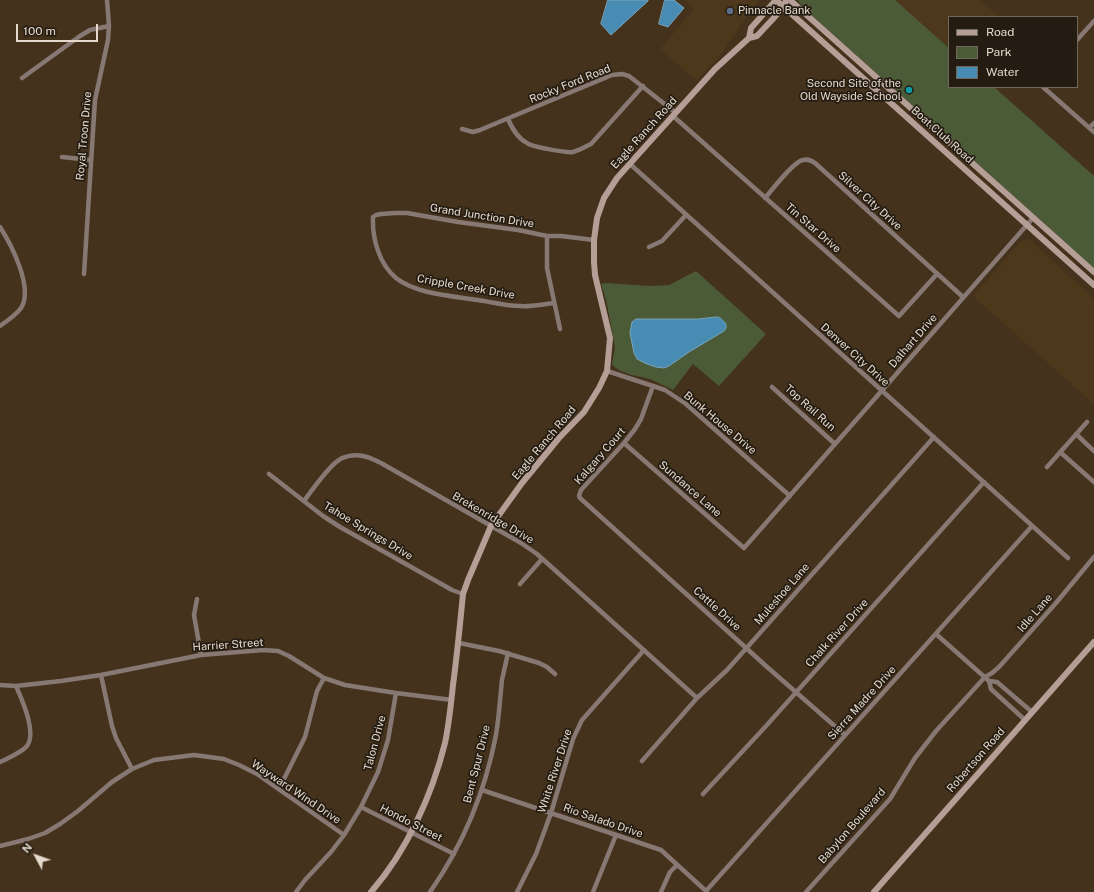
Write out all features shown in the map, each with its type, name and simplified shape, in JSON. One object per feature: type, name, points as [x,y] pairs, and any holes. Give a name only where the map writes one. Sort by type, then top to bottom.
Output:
[{"type":"street","name":"Royal Troon Drive","points":[[84,274],[96,93],[108,40],[109,26],[107,0]]},
{"type":"street","name":"Boat Club Road","points":[[776,0],[1094,285]]},
{"type":"street","name":"Eagle Ranch Road","points":[[749,38],[751,28],[776,0]]},
{"type":"street","name":"Eagle Ranch Road","points":[[371,892],[395,860],[411,833],[425,804],[436,772],[445,742],[452,700],[464,594],[468,580],[491,526],[522,483],[559,438],[584,412],[599,388],[607,371],[610,338],[594,262],[594,240],[597,218],[604,198],[630,164],[715,70],[749,38],[757,36],[784,7],[786,0]]},
{"type":"street","name":"Boat Club Road","points":[[790,0],[1094,272]]},
{"type":"street","points":[[1078,39],[1094,21]]},
{"type":"street","points":[[22,78],[90,30],[109,26]]},
{"type":"street","name":"Rocky Ford Road","points":[[462,129],[472,132],[480,130],[612,75],[622,74],[629,76],[643,86],[674,115]]},
{"type":"street","points":[[508,118],[513,132],[526,143],[571,152],[582,149],[590,144],[643,86]]},
{"type":"street","points":[[1043,88],[1094,132]]},
{"type":"street","name":"Tin Star Drive","points":[[674,115],[765,198],[899,316],[937,274]]},
{"type":"street","points":[[1090,128],[1094,123]]},
{"type":"street","points":[[62,157],[91,160]]},
{"type":"street","name":"Silver City Drive","points":[[765,198],[794,164],[802,160],[810,160],[964,297]]},
{"type":"street","name":"Denver City Drive","points":[[630,164],[1068,558]]},
{"type":"street","points":[[369,212],[373,217]]},
{"type":"street","name":"Grand Junction Drive","points":[[373,217],[381,214],[407,213],[518,230],[547,236],[594,240]]},
{"type":"street","points":[[649,247],[662,241],[686,215]]},
{"type":"street","name":"Cripple Creek Drive","points":[[373,217],[372,228],[380,256],[386,267],[395,278],[408,286],[438,294],[512,306],[530,306],[554,303]]},
{"type":"street","name":"Dalhart Drive","points":[[744,548],[1033,218]]},
{"type":"street","points":[[0,227],[22,273],[26,290],[22,307],[9,320],[0,326]]},
{"type":"street","points":[[547,236],[547,268],[560,329]]},
{"type":"street","name":"Bunk House Drive","points":[[607,371],[665,390],[686,404],[790,496]]},
{"type":"street","name":"Kalgary Court","points":[[579,494],[635,429],[641,419],[654,386]]},
{"type":"street","name":"Top Rail Run","points":[[772,387],[835,444]]},
{"type":"street","points":[[1047,467],[1087,422]]},
{"type":"street","points":[[1076,434],[1094,451]]},
{"type":"street","name":"Muleshoe Lane","points":[[642,761],[697,698],[727,670],[747,648],[934,437]]},
{"type":"street","name":"Sundance Lane","points":[[624,443],[744,548]]},
{"type":"street","points":[[1060,452],[1094,482]]},
{"type":"street","name":"Brekenridge Drive","points":[[304,500],[325,473],[338,460],[346,456],[367,456],[381,463],[521,543],[542,559],[697,698]]},
{"type":"street","name":"Tahoe Springs Drive","points":[[269,474],[323,516],[340,527],[446,587],[464,594]]},
{"type":"street","name":"Chalk River Drive","points":[[703,794],[984,482]]},
{"type":"street","name":"Cattle Drive","points":[[579,494],[580,498],[845,735]]},
{"type":"street","name":"Sierra Madre Drive","points":[[706,891],[1032,526]]},
{"type":"street","name":"Idle Lane","points":[[987,679],[1000,667],[1094,557]]},
{"type":"street","points":[[520,584],[542,559]]},
{"type":"street","points":[[197,600],[194,615],[201,655]]},
{"type":"street","points":[[936,634],[987,679],[997,682],[1032,712]]},
{"type":"street","name":"Robertson Road","points":[[874,892],[1094,642]]},
{"type":"street","points":[[459,643],[508,653],[539,663],[547,667],[555,674]]},
{"type":"street","name":"Harrier Street","points":[[0,685],[16,686],[61,681],[101,675],[201,655],[263,650],[278,651],[289,656],[324,678],[346,685],[452,700]]},
{"type":"street","name":"White River Drive","points":[[517,892],[536,854],[552,813],[573,739],[582,720],[644,650]]},
{"type":"street","name":"Bent Spur Drive","points":[[430,892],[441,877],[454,854],[472,817],[482,790],[496,734],[503,678],[508,653]]},
{"type":"street","points":[[101,675],[112,726],[116,738],[132,769]]},
{"type":"street","points":[[279,789],[305,737],[317,691],[324,678]]},
{"type":"street","points":[[987,679],[991,689],[1025,720]]},
{"type":"street","name":"Babylon Boulevard","points":[[806,892],[890,799],[915,758],[936,731],[987,679]]},
{"type":"street","points":[[0,762],[23,750],[30,738],[25,708],[16,686]]},
{"type":"street","name":"Talon Drive","points":[[296,892],[344,835],[361,807],[378,772],[388,740],[396,693]]},
{"type":"street","name":"Wayward Wind Drive","points":[[0,846],[45,833],[78,811],[112,782],[132,769],[154,760],[194,755],[224,759],[257,774],[344,835]]},
{"type":"street","name":"Rio Salado Drive","points":[[482,790],[661,850],[706,891]]},
{"type":"street","name":"Hondo Street","points":[[361,807],[454,854]]},
{"type":"street","points":[[593,892],[616,835]]},
{"type":"street","points":[[661,892],[670,872],[677,865]]},
{"type":"shaded area","points":[[684,0],[759,1],[720,56],[696,80],[660,49],[694,9]]},
{"type":"shaded area","points":[[895,0],[980,0],[998,16],[948,16],[948,47]]},
{"type":"shaded area","points":[[1029,239],[1094,299],[1094,404],[973,296],[1022,240]]},
{"type":"green space","points":[[798,0],[895,0],[948,47],[948,88],[995,88],[1094,176],[1094,268],[806,10]]},
{"type":"green space","points":[[696,271],[766,334],[719,386],[693,364],[673,390],[650,379],[630,374],[615,367],[612,364],[615,347],[606,299],[601,284],[606,283],[650,286],[669,285]]},
{"type":"water","points":[[608,0],[648,1],[611,35],[601,24]]},
{"type":"water","points":[[665,0],[674,0],[684,8],[668,27],[659,24]]},
{"type":"water","points":[[718,317],[723,320],[726,325],[724,331],[669,366],[664,368],[647,364],[637,359],[634,353],[630,333],[632,322],[636,319],[698,319]]},
{"type":"place","name":"Pinnacle Bank","points":[[730,11]]},
{"type":"place","name":"Second Site of the Old Wayside School","points":[[909,90]]}]
